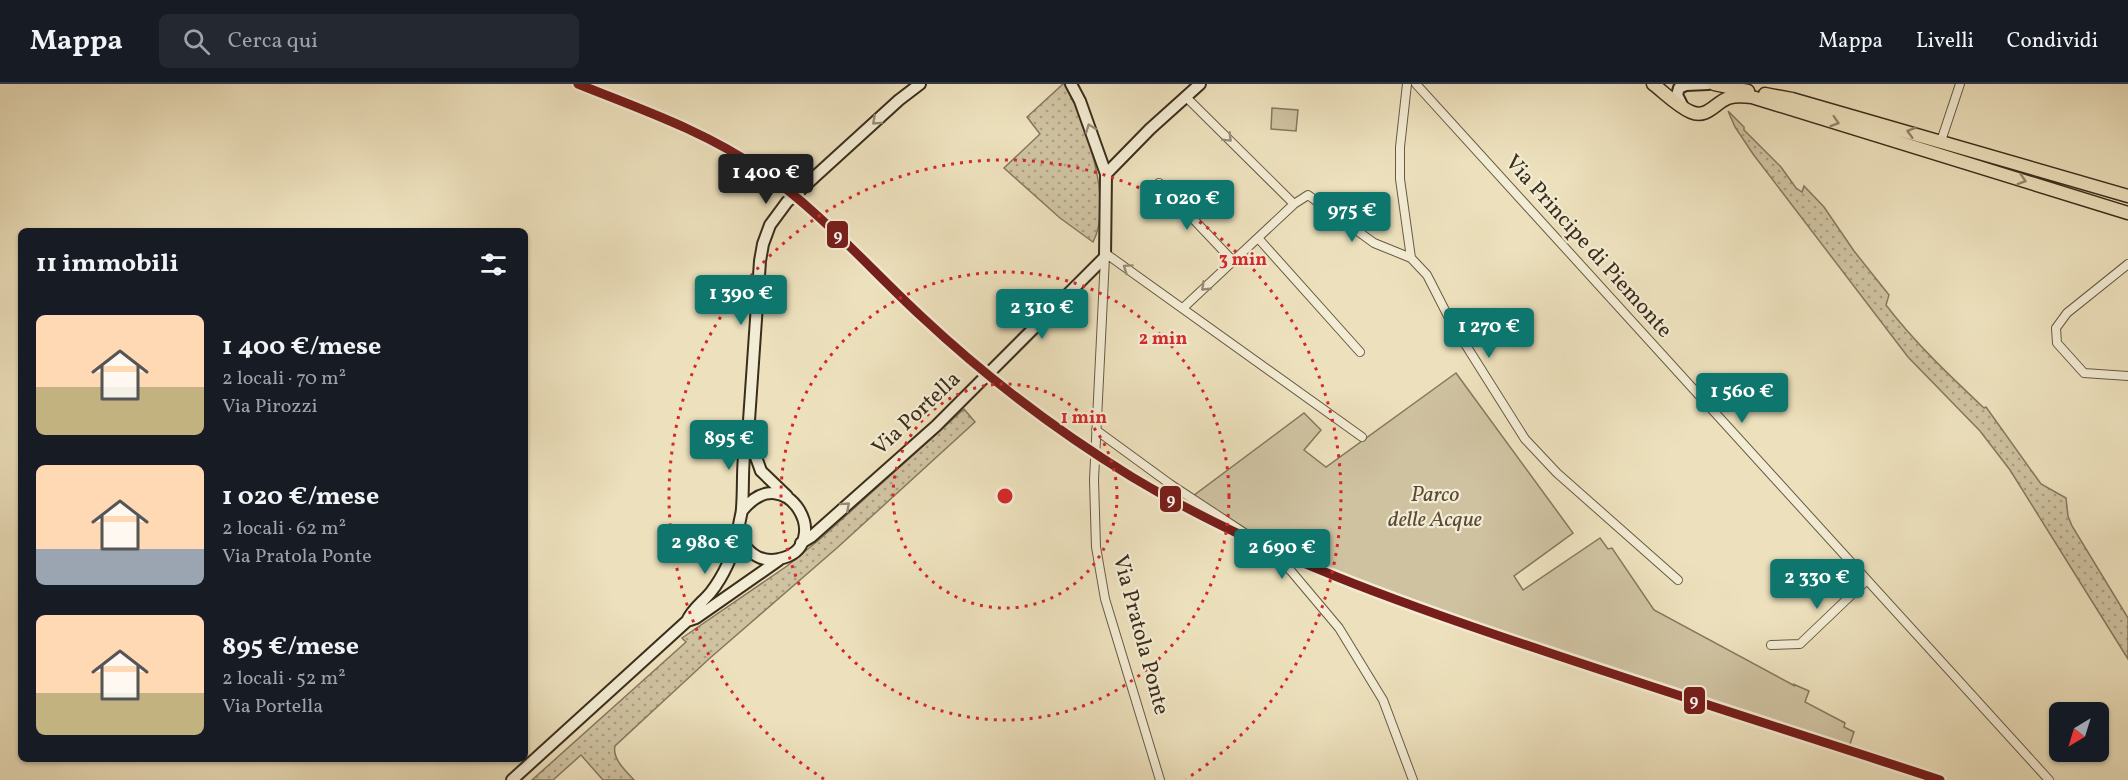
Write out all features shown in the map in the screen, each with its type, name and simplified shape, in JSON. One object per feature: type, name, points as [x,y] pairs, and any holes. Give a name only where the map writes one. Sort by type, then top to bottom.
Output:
[{"type":"main road","name":"Via Portella","points":[[687,621],[690,613],[709,595],[725,571],[739,532],[759,271],[763,244],[770,225],[787,202],[899,100],[920,84]]},
{"type":"main road","name":"Via Pratola Ponte","points":[[1071,84],[1080,101],[1106,174],[1105,255]]},
{"type":"main road","points":[[1106,174],[1150,129],[1200,84]]},
{"type":"main road","points":[[1653,84],[1678,104],[1694,113],[1703,113],[1726,99],[1736,96],[1752,97],[2128,213]]},
{"type":"main road","points":[[1662,84],[1678,104]]},
{"type":"main road","points":[[1678,104],[1679,88],[1686,85],[1708,84]]},
{"type":"main road","points":[[1714,84],[1792,99],[2128,196]]},
{"type":"main road","name":"Via Portella","points":[[512,780],[687,621],[696,618],[790,555],[958,403],[1105,255]]},
{"type":"main road","points":[[748,435],[760,471],[798,506],[803,515],[805,525],[801,543]]},
{"type":"main road","points":[[742,511],[749,502],[759,496],[779,494],[789,498]]},
{"type":"main road","points":[[739,532],[750,552],[758,557],[781,559]]},
{"type":"street","points":[[1407,84],[1400,147],[1400,179],[1411,258]]},
{"type":"street","name":"Via Principe di Piemonte","points":[[1416,84],[2049,780]]},
{"type":"street","points":[[1941,141],[1960,84]]},
{"type":"street","points":[[1186,97],[1294,204]]},
{"type":"street","points":[[1159,183],[1233,261]]},
{"type":"street","points":[[1183,308],[1294,204],[1308,195],[1374,243],[1411,258],[1427,276],[1450,320],[1525,439],[1557,473],[1678,580]]},
{"type":"street","points":[[1258,238],[1360,352]]},
{"type":"street","points":[[1105,255],[1183,308],[1362,437]]},
{"type":"street","name":"Via Pratola Ponte","points":[[1105,255],[1094,480],[1096,547],[1103,588],[1160,780]]},
{"type":"street","points":[[2128,264],[2067,313],[2056,327],[2057,343],[2084,373],[2128,376]]},
{"type":"street","points":[[1096,430],[1170,484],[1252,538],[1291,571],[1339,628],[1383,700],[1413,780]]},
{"type":"street","points":[[1771,645],[1800,644],[1867,580]]},
{"type":"green space","points":[[1063,84],[1066,84],[1081,119],[1099,184],[1099,225],[1093,242],[1060,218],[1004,168],[1040,134],[1027,117]]},
{"type":"green space","points":[[1272,108],[1298,110],[1296,131],[1271,129]]},
{"type":"green space","points":[[1728,111],[1781,167],[1796,188],[1802,192],[1804,186],[1824,207],[1854,251],[1889,295],[1886,305],[1933,358],[1984,408],[1986,407],[2041,484],[2066,498],[2068,516],[2072,526],[2128,618],[2128,659],[2010,470],[1980,431],[1908,357],[1753,154],[1735,127]]},
{"type":"green space","name":"Parco delle Acque","points":[[1456,373],[1573,533],[1514,576],[1523,590],[1600,538],[1608,549],[1612,548],[1654,610],[1795,686],[1793,684],[1809,691],[1805,702],[1845,723],[1844,727],[1854,732],[1849,747],[1409,601],[1278,549],[1193,496],[1304,413],[1321,430],[1304,450],[1326,467]]},
{"type":"green space","points":[[964,409],[975,422],[838,547],[710,658],[615,746],[618,760],[634,780],[603,780],[581,755],[553,780],[532,780],[686,642],[682,638],[787,566]]},
{"type":"transit line","name":"9","points":[[578,84],[695,132],[761,170],[804,204],[922,317],[997,382],[1077,441],[1132,477],[1181,505],[1283,554],[1388,597],[1596,668],[1940,780]]}]
